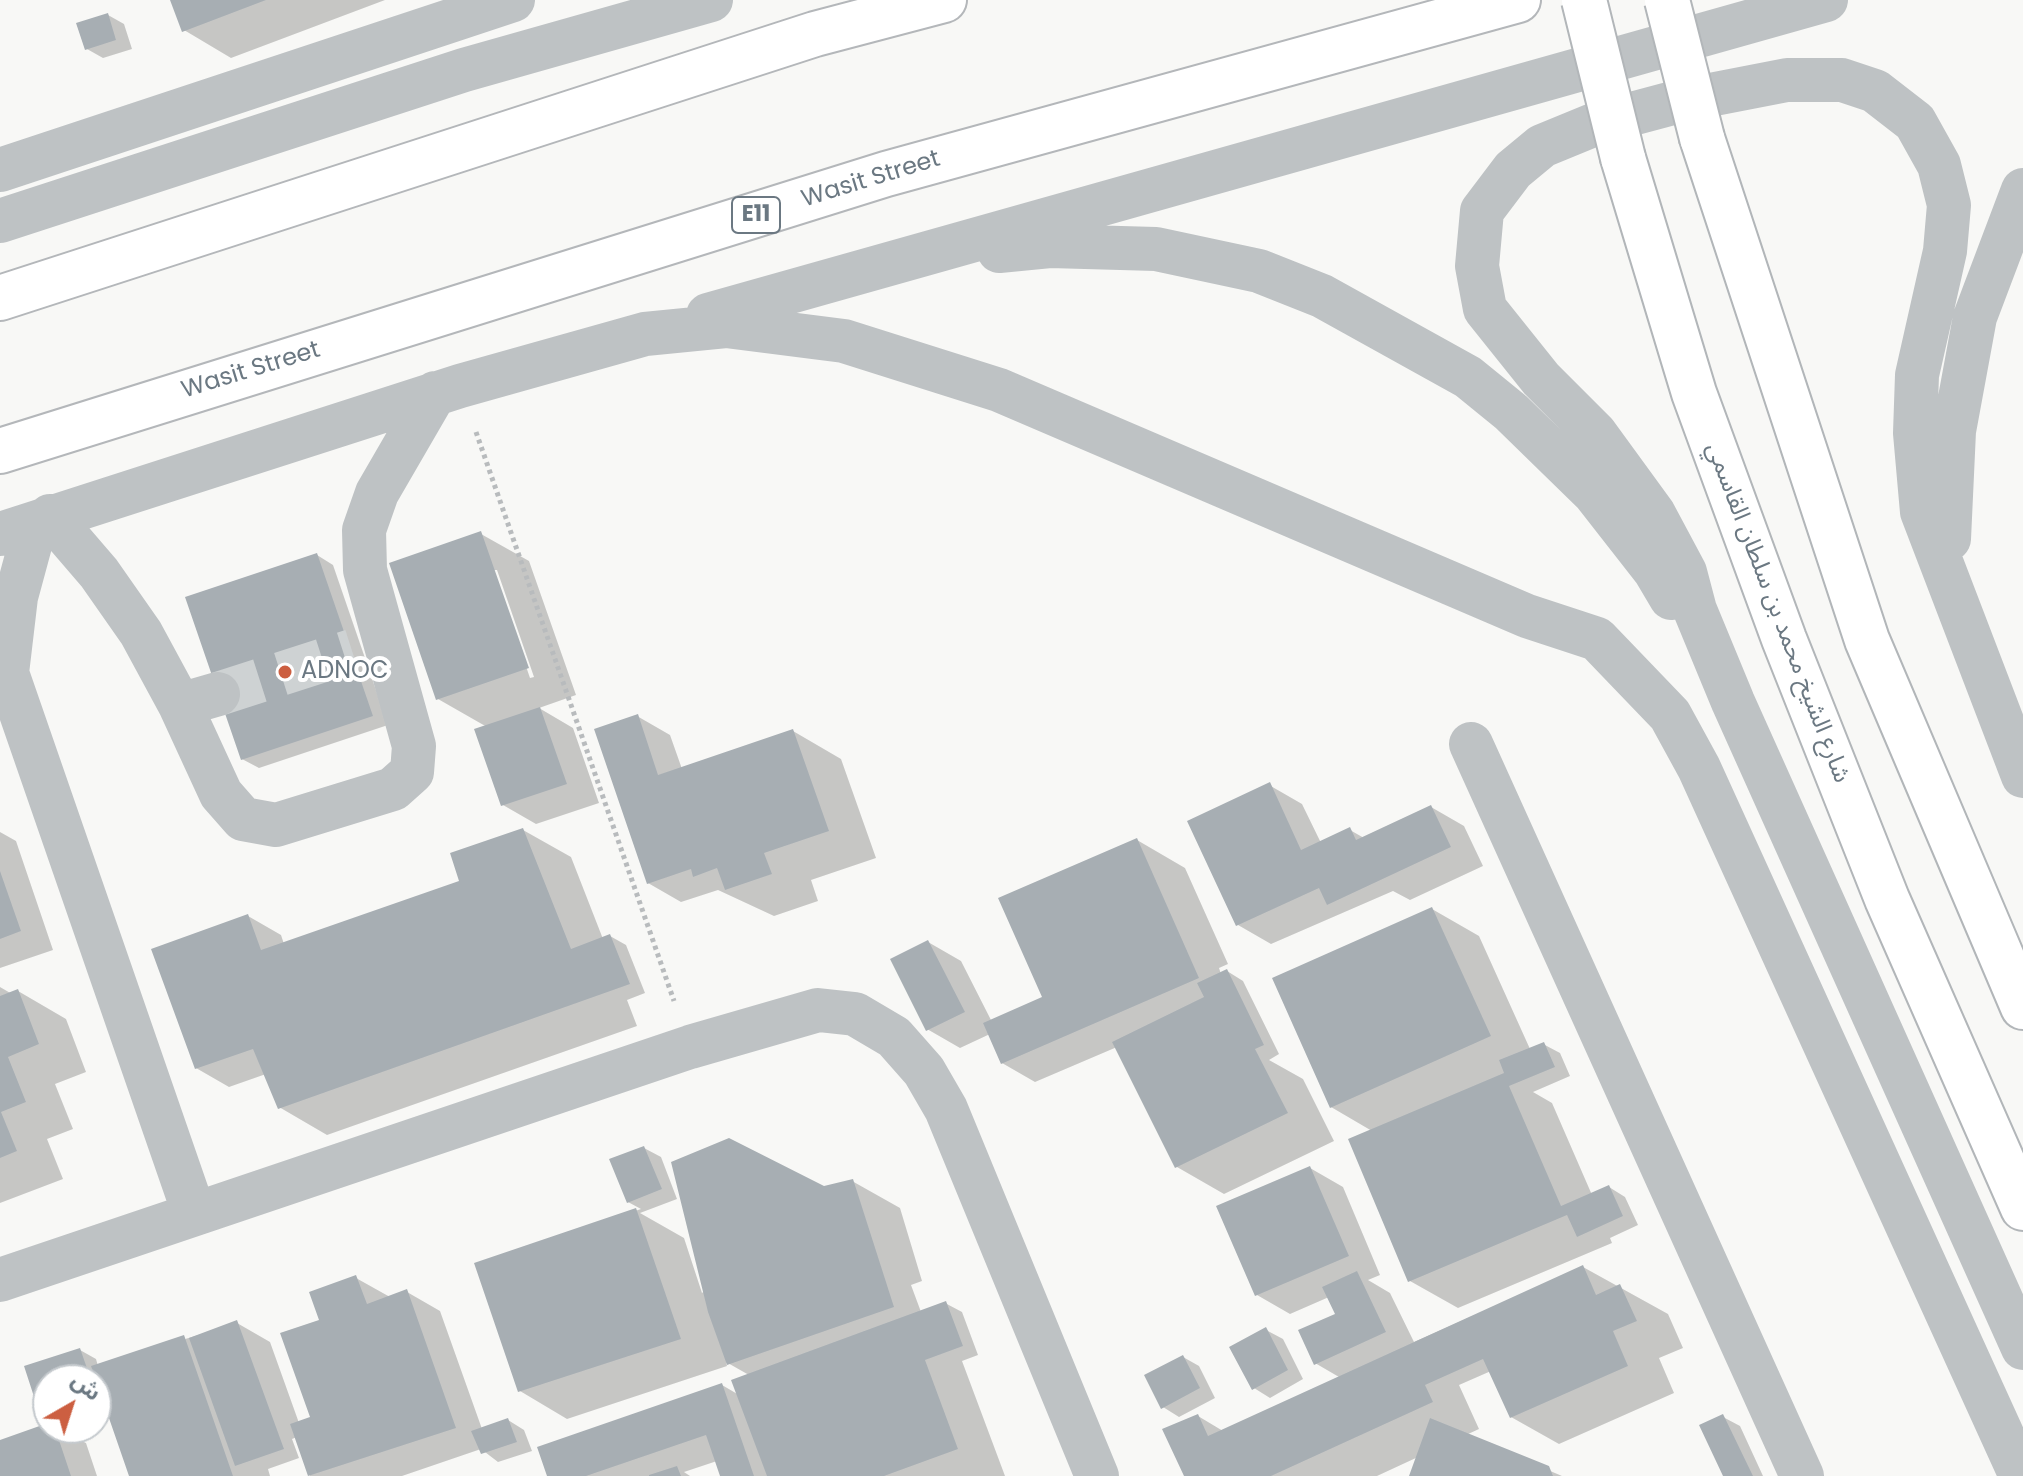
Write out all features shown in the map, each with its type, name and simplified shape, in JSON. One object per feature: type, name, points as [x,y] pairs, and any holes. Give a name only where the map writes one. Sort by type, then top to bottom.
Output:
[{"type":"main road","points":[[0,298],[815,34],[944,0]]},
{"type":"main road","name":"Wasit Street","points":[[0,451],[886,174],[1518,0]]},
{"type":"main road","name":"شارع الشيخ محمد بن سلطان القاسمي","points":[[1584,0],[1623,158],[1694,393],[1784,639],[1887,899],[2023,1208]]},
{"type":"main road","points":[[1667,0],[1702,138],[1867,640],[2023,1007]]},
{"type":"street","points":[[7,164],[513,0]]},
{"type":"street","points":[[0,221],[464,70],[711,0]]},
{"type":"street","points":[[29,524],[448,389],[889,261],[1826,0]]},
{"type":"street","points":[[346,54],[464,70]]},
{"type":"street","points":[[2023,776],[1922,512],[1915,433],[1917,375],[1945,251],[1949,205],[1939,165],[1915,122],[1875,91],[1842,80],[1787,80],[1684,100],[1598,123],[1542,146],[1513,170],[1482,211],[1477,266],[1485,309],[1541,379],[1595,433],[1654,514],[1685,572],[1695,610],[1733,702],[2023,1348]]},
{"type":"street","points":[[1949,586],[1948,508],[1954,431],[1975,317],[2023,190]]},
{"type":"street","points":[[889,261],[1050,246],[1156,249],[1259,271],[1322,296],[1468,377],[1511,412],[1594,493],[1655,571],[1733,702]]},
{"type":"street","points":[[645,334],[726,326],[788,331],[844,341],[913,360],[999,390],[1527,616],[1597,639],[1670,715],[1699,768],[2021,1476]]},
{"type":"street","points":[[29,524],[121,602],[199,700],[221,794],[243,819],[276,825],[393,789],[412,772],[415,759],[368,645],[364,530],[377,493],[448,389]]},
{"type":"street","points":[[29,524],[4,670],[194,1213]]},
{"type":"street","points":[[1471,744],[1802,1476]]},
{"type":"street","points":[[0,1280],[690,1047],[818,1010],[855,1014],[894,1037],[924,1071],[946,1109],[1097,1476]]},
{"type":"path","points":[[448,389],[690,1047]]},
{"type":"building","points":[[170,0],[266,0],[182,32]]},
{"type":"building","points":[[108,13],[116,40],[85,50],[76,23]]},
{"type":"building","points":[[481,531],[529,668],[436,700],[389,563]]},
{"type":"building","name":"ADNOC","points":[[317,553],[373,716],[241,760],[185,597]]},
{"type":"building","points":[[540,707],[567,784],[501,806],[474,729]]},
{"type":"building","points":[[638,714],[658,775],[793,729],[829,831],[764,853],[772,874],[725,890],[717,868],[693,877],[691,869],[647,884],[594,729]]},
{"type":"building","points":[[1270,782],[1301,850],[1350,827],[1356,840],[1431,805],[1451,847],[1327,905],[1319,888],[1236,926],[1187,821]]},
{"type":"building","points":[[523,828],[571,949],[610,934],[630,984],[278,1109],[253,1049],[195,1069],[151,949],[248,914],[261,950],[459,881],[450,853]]},
{"type":"building","points":[[1137,838],[1199,978],[1001,1064],[983,1023],[1042,997],[998,898]]},
{"type":"building","points":[[0,871],[21,931],[0,939]]},
{"type":"building","points":[[1432,907],[1491,1036],[1330,1108],[1272,978]]},
{"type":"building","points":[[928,940],[965,1012],[926,1031],[890,959]]},
{"type":"building","points":[[1227,969],[1264,1045],[1255,1049],[1288,1113],[1175,1168],[1112,1042],[1204,997],[1197,983]]},
{"type":"building","points":[[18,989],[39,1044],[8,1057],[26,1102],[1,1112],[17,1151],[0,1158],[0,996]]},
{"type":"building","points":[[1544,1042],[1555,1067],[1509,1086],[1561,1206],[1609,1185],[1623,1216],[1577,1237],[1567,1215],[1408,1282],[1348,1139],[1504,1073],[1499,1060]]},
{"type":"building","points":[[729,1138],[824,1186],[853,1179],[894,1307],[727,1365],[708,1312],[671,1162]]},
{"type":"building","points":[[644,1146],[662,1189],[627,1203],[609,1159]]},
{"type":"building","points":[[1310,1166],[1349,1256],[1255,1296],[1216,1206]]},
{"type":"building","points":[[636,1208],[681,1339],[518,1392],[474,1263]]},
{"type":"building","points":[[1583,1265],[1596,1295],[1620,1284],[1637,1321],[1613,1331],[1628,1366],[1510,1418],[1483,1359],[1425,1385],[1433,1402],[1271,1476],[1184,1476],[1162,1429],[1198,1414],[1208,1436]]},
{"type":"building","points":[[1357,1271],[1386,1332],[1314,1365],[1298,1330],[1335,1314],[1322,1287]]},
{"type":"building","points":[[356,1275],[367,1304],[407,1289],[456,1428],[308,1476],[290,1424],[310,1417],[280,1333],[319,1320],[309,1292]]},
{"type":"building","points":[[946,1301],[963,1346],[925,1360],[958,1449],[884,1476],[767,1476],[731,1380]]},
{"type":"building","points":[[237,1320],[284,1449],[235,1466],[189,1338]]},
{"type":"building","points":[[1266,1327],[1288,1370],[1252,1390],[1229,1347]]},
{"type":"building","points":[[184,1335],[233,1476],[129,1476],[112,1427],[112,1364],[97,1364]]},
{"type":"building","points":[[80,1348],[86,1364],[32,1364],[32,1391],[24,1366]]},
{"type":"building","points":[[1183,1355],[1200,1388],[1161,1409],[1144,1375]]},
{"type":"building","points":[[722,1383],[754,1476],[720,1476],[706,1435],[586,1476],[547,1476],[537,1447]]},
{"type":"building","points":[[1723,1414],[1753,1476],[1723,1476],[1699,1425]]},
{"type":"building","points":[[508,1418],[517,1442],[481,1454],[471,1431]]},
{"type":"building","points":[[1430,1418],[1549,1466],[1553,1476],[1409,1476]]},
{"type":"building","points":[[32,1429],[32,1444],[60,1444],[71,1476],[0,1476],[0,1440]]},
{"type":"building","points":[[677,1466],[681,1476],[649,1476],[649,1475]]},
{"type":"tunnel","points":[[218,694],[352,651]]},
{"type":"place","name":"ADNOC","points":[[285,672]]}]
